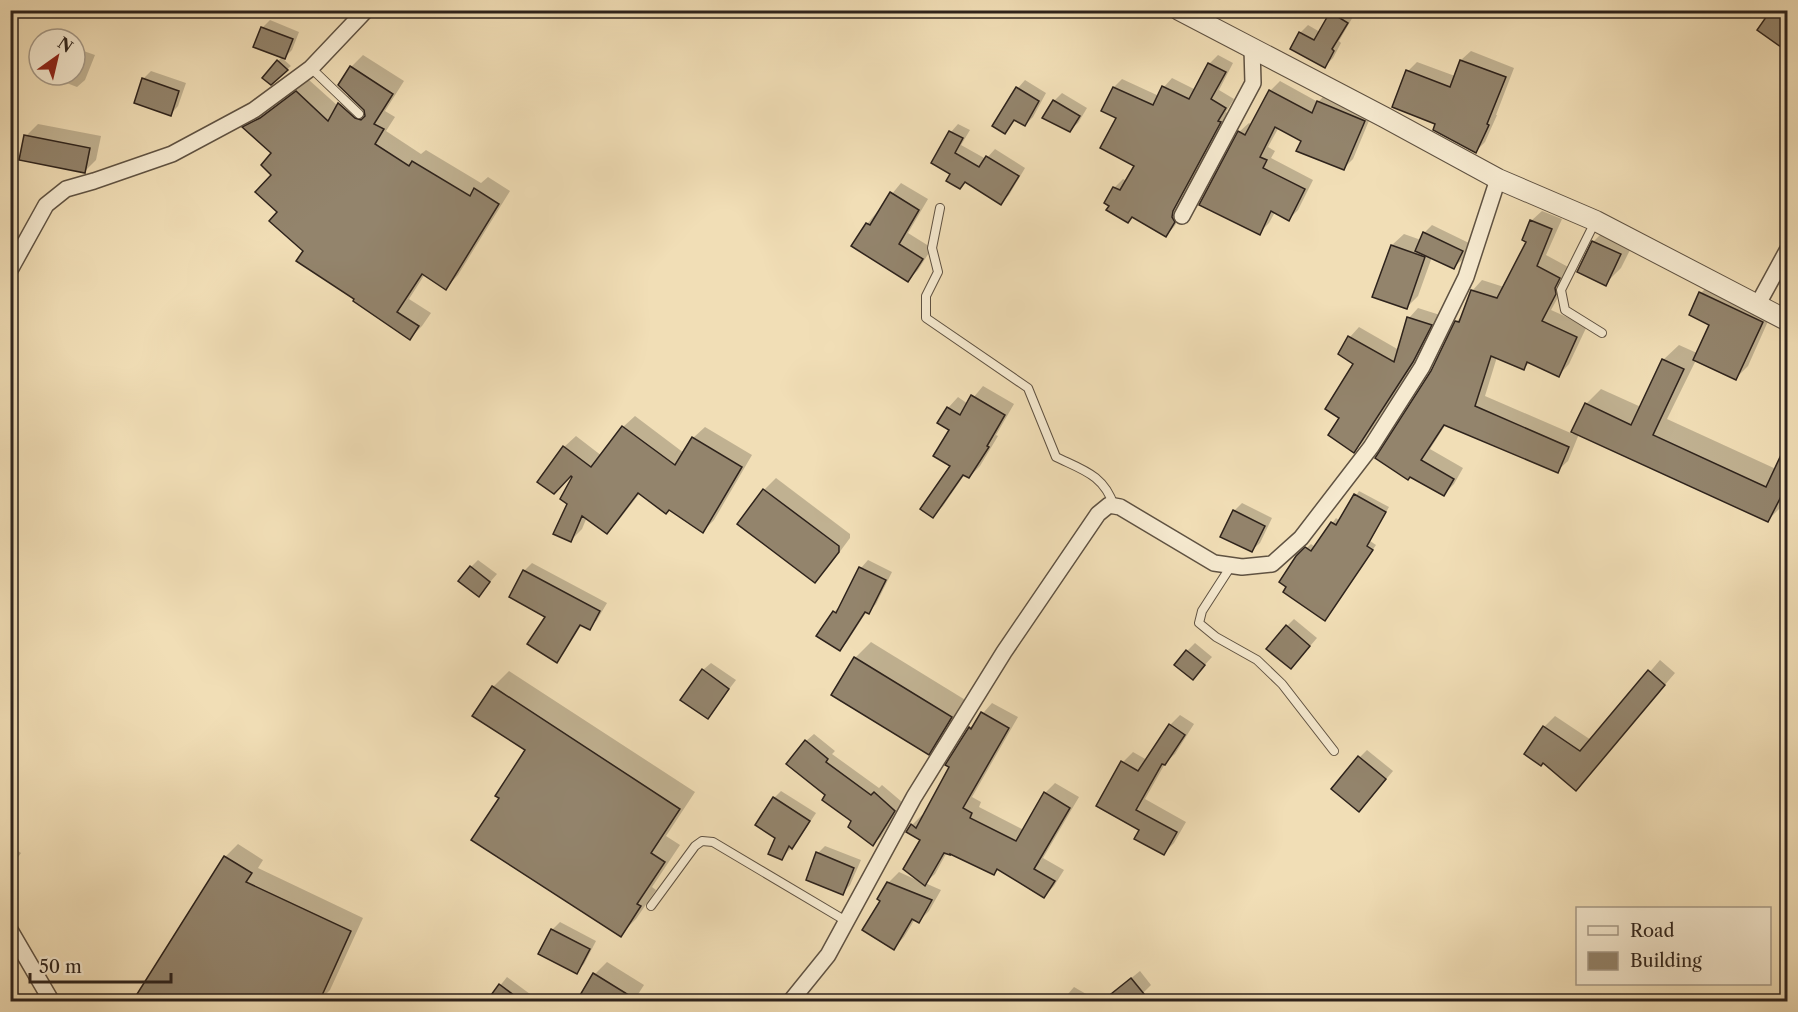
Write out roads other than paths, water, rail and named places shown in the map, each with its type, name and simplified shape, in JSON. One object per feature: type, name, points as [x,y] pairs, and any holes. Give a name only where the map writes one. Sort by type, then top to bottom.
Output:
[{"type":"street","points":[[10,270],[46,205],[66,189],[172,154],[254,110],[311,68],[366,10]]},
{"type":"street","points":[[1179,10],[1498,178],[1596,221],[1788,321]]},
{"type":"street","points":[[1182,216],[1253,83],[1252,48]]},
{"type":"street","points":[[790,1002],[828,955],[914,797],[1004,652],[1098,514],[1109,505],[1120,507],[1214,563],[1231,566],[1272,564],[1301,538],[1371,447],[1422,367],[1466,278],[1498,178]]},
{"type":"street","points":[[1758,304],[1788,249]]},
{"type":"street","points":[[10,930],[52,1002]]},
{"type":"lane","points":[[311,68],[358,114]]},
{"type":"lane","points":[[940,208],[932,248],[938,272],[926,296],[926,318],[1028,388],[1056,458],[1094,476],[1109,492],[1114,506]]},
{"type":"lane","points":[[1596,221],[1561,290],[1564,310],[1602,333]]},
{"type":"lane","points":[[1231,566],[1202,611],[1199,623],[1216,637],[1257,660],[1282,684],[1334,751]]},
{"type":"lane","points":[[651,906],[695,846],[702,841],[713,842],[846,921]]}]
